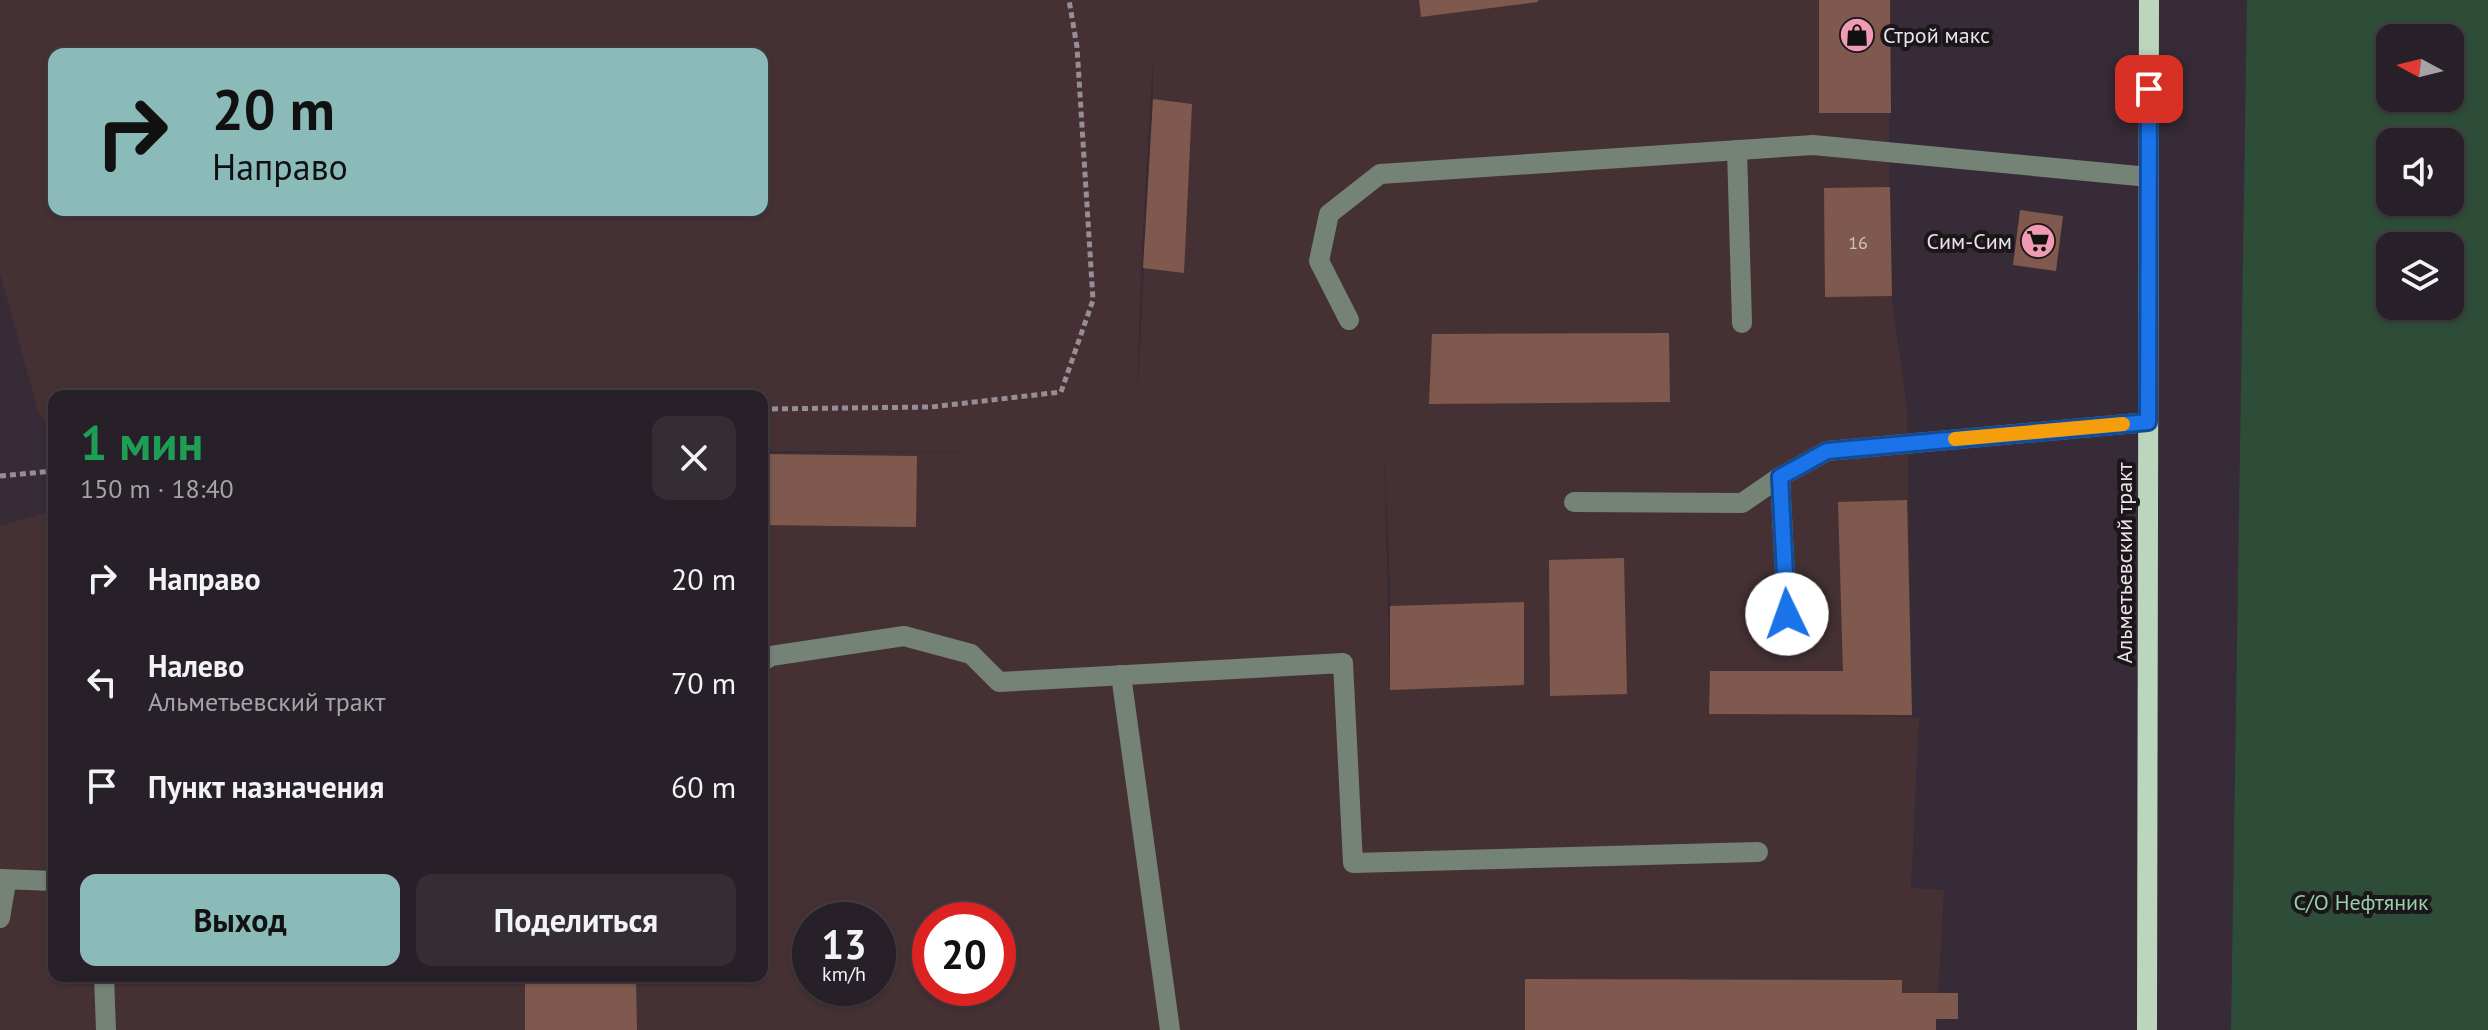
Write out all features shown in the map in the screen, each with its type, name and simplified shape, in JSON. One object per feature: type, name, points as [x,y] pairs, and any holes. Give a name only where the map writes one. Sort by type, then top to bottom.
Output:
[{"type":"main road","name":"Альметьевский тракт","points":[[2147,1030],[2149,0]]},
{"type":"lane","points":[[1349,320],[1319,261],[1329,214],[1380,174],[1828,146],[2149,177]]},
{"type":"lane","points":[[1737,150],[1742,323]]},
{"type":"lane","points":[[1574,502],[1742,503],[1827,451],[2148,422]]},
{"type":"lane","points":[[1780,477],[1787,614]]},
{"type":"lane","points":[[768,658],[904,636],[971,654],[999,682],[1343,663],[1353,863],[1758,852]]},
{"type":"lane","points":[[1121,675],[1170,1030]]},
{"type":"lane","points":[[0,918],[3,880],[48,881]]},
{"type":"lane","points":[[104,982],[106,1030]]},
{"type":"path","points":[[768,409],[931,407],[1061,392],[1093,300],[1077,47],[1069,0]]},
{"type":"path","points":[[0,476],[48,472]]},
{"type":"shaded area","points":[[0,0],[1890,0],[1891,294],[1907,406],[1912,716],[1768,715],[1919,717],[1911,888],[1944,890],[1936,1030],[0,1030],[0,526],[48,512],[48,982],[768,982],[768,453],[1037,452],[768,451],[768,390],[48,390],[48,430],[37,407],[0,273]],"holes":[[[1153,59],[1153,100],[1137,404]],[[1384,446],[1391,605],[1392,689]]]},
{"type":"green space","name":"С/О Нефтяник","points":[[2247,0],[2488,0],[2488,1030],[2231,1030]]},
{"type":"building","points":[[1419,0],[1538,0],[1538,2],[1421,17]]},
{"type":"building","points":[[1819,0],[1890,0],[1891,113],[1819,113]]},
{"type":"building","points":[[1153,99],[1192,104],[1184,273],[1143,268]]},
{"type":"building","points":[[1890,187],[1892,296],[1825,297],[1824,188]]},
{"type":"building","points":[[2020,210],[2063,216],[2056,271],[2013,265]]},
{"type":"building","points":[[1669,333],[1670,402],[1429,404],[1432,334]]},
{"type":"building","points":[[768,454],[917,456],[916,527],[768,525]]},
{"type":"building","points":[[1907,500],[1912,715],[1709,714],[1710,671],[1843,671],[1838,502]]},
{"type":"building","points":[[1624,558],[1627,694],[1550,696],[1549,560]]},
{"type":"building","points":[[1524,602],[1524,685],[1390,690],[1390,606]]},
{"type":"building","points":[[1525,979],[1902,980],[1902,993],[1958,993],[1958,1019],[1936,1019],[1936,1030],[1525,1030]]},
{"type":"building","points":[[525,982],[636,982],[637,1030],[525,1030]]},
{"type":"slow traffic","points":[[1955,439],[2123,424]]},
{"type":"place","name":"Строй макс","points":[[1857,35]]},
{"type":"place","name":"Сим-Сим","points":[[2038,241]]},
{"type":"route","points":[[1787,614],[1780,477],[1827,451],[2148,422],[2149,89]]}]
